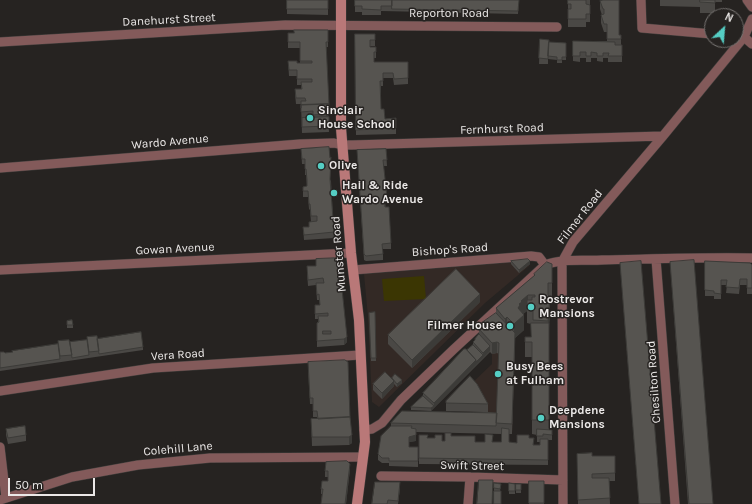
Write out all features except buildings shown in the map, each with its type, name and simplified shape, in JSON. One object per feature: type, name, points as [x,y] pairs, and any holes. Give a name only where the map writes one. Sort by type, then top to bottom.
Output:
[{"type":"street","name":"Munster Road","points":[[341,0],[342,145],[351,253],[359,320],[365,442],[357,504]]},
{"type":"street","points":[[641,0],[642,28],[704,33]]},
{"type":"street","points":[[747,0],[752,7]]},
{"type":"street","name":"Filmer Road","points":[[744,31],[752,19]]},
{"type":"street","name":"Danehurst Street","points":[[0,42],[285,25],[340,25]]},
{"type":"street","name":"Reporton Road","points":[[340,25],[557,26]]},
{"type":"street","name":"Filmer Road","points":[[545,265],[562,262],[572,242],[662,136],[731,48]]},
{"type":"street","name":"Fernhurst Road","points":[[342,145],[662,136]]},
{"type":"street","name":"Wardo Avenue","points":[[0,168],[300,144],[334,143],[342,145]]},
{"type":"street","name":"Gowan Avenue","points":[[0,270],[351,253]]},
{"type":"street","name":"Bishop's Road","points":[[353,270],[531,256],[539,257],[545,265]]},
{"type":"street","points":[[563,504],[562,262],[752,258]]},
{"type":"street","name":"Chesilton Road","points":[[656,259],[675,504]]},
{"type":"street","points":[[364,430],[378,427],[394,413],[454,349],[545,265]]},
{"type":"street","name":"Vera Road","points":[[0,391],[153,368],[360,355]]},
{"type":"street","points":[[0,447],[3,499]]},
{"type":"street","name":"Colehill Lane","points":[[3,499],[72,477],[138,465],[210,458],[363,457]]},
{"type":"street","name":"Swift Street","points":[[381,476],[563,480]]},
{"type":"street","points":[[468,504],[470,477]]},
{"type":"shaded area","points":[[528,261],[530,263],[529,266],[485,303],[379,407],[372,402],[368,317],[364,274]]},
{"type":"shaded area","points":[[424,276],[426,299],[384,301],[382,279]]},
{"type":"shaded area","name":"Busy Bees at Fulham","points":[[505,334],[515,344],[512,434],[496,434],[497,413],[488,413],[470,385],[492,364],[492,354],[490,351]]},
{"type":"place","name":"Sinclair House School","points":[[310,118]]},
{"type":"place","name":"Olive","points":[[321,166]]},
{"type":"place","name":"Hail & Ride Wardo Avenue","points":[[334,193]]},
{"type":"place","name":"Rostrevor Mansions","points":[[531,307]]},
{"type":"place","name":"Filmer House","points":[[510,326]]},
{"type":"place","name":"Busy Bees at Fulham","points":[[498,374]]},
{"type":"place","name":"Deepdene Mansions","points":[[541,418]]}]
